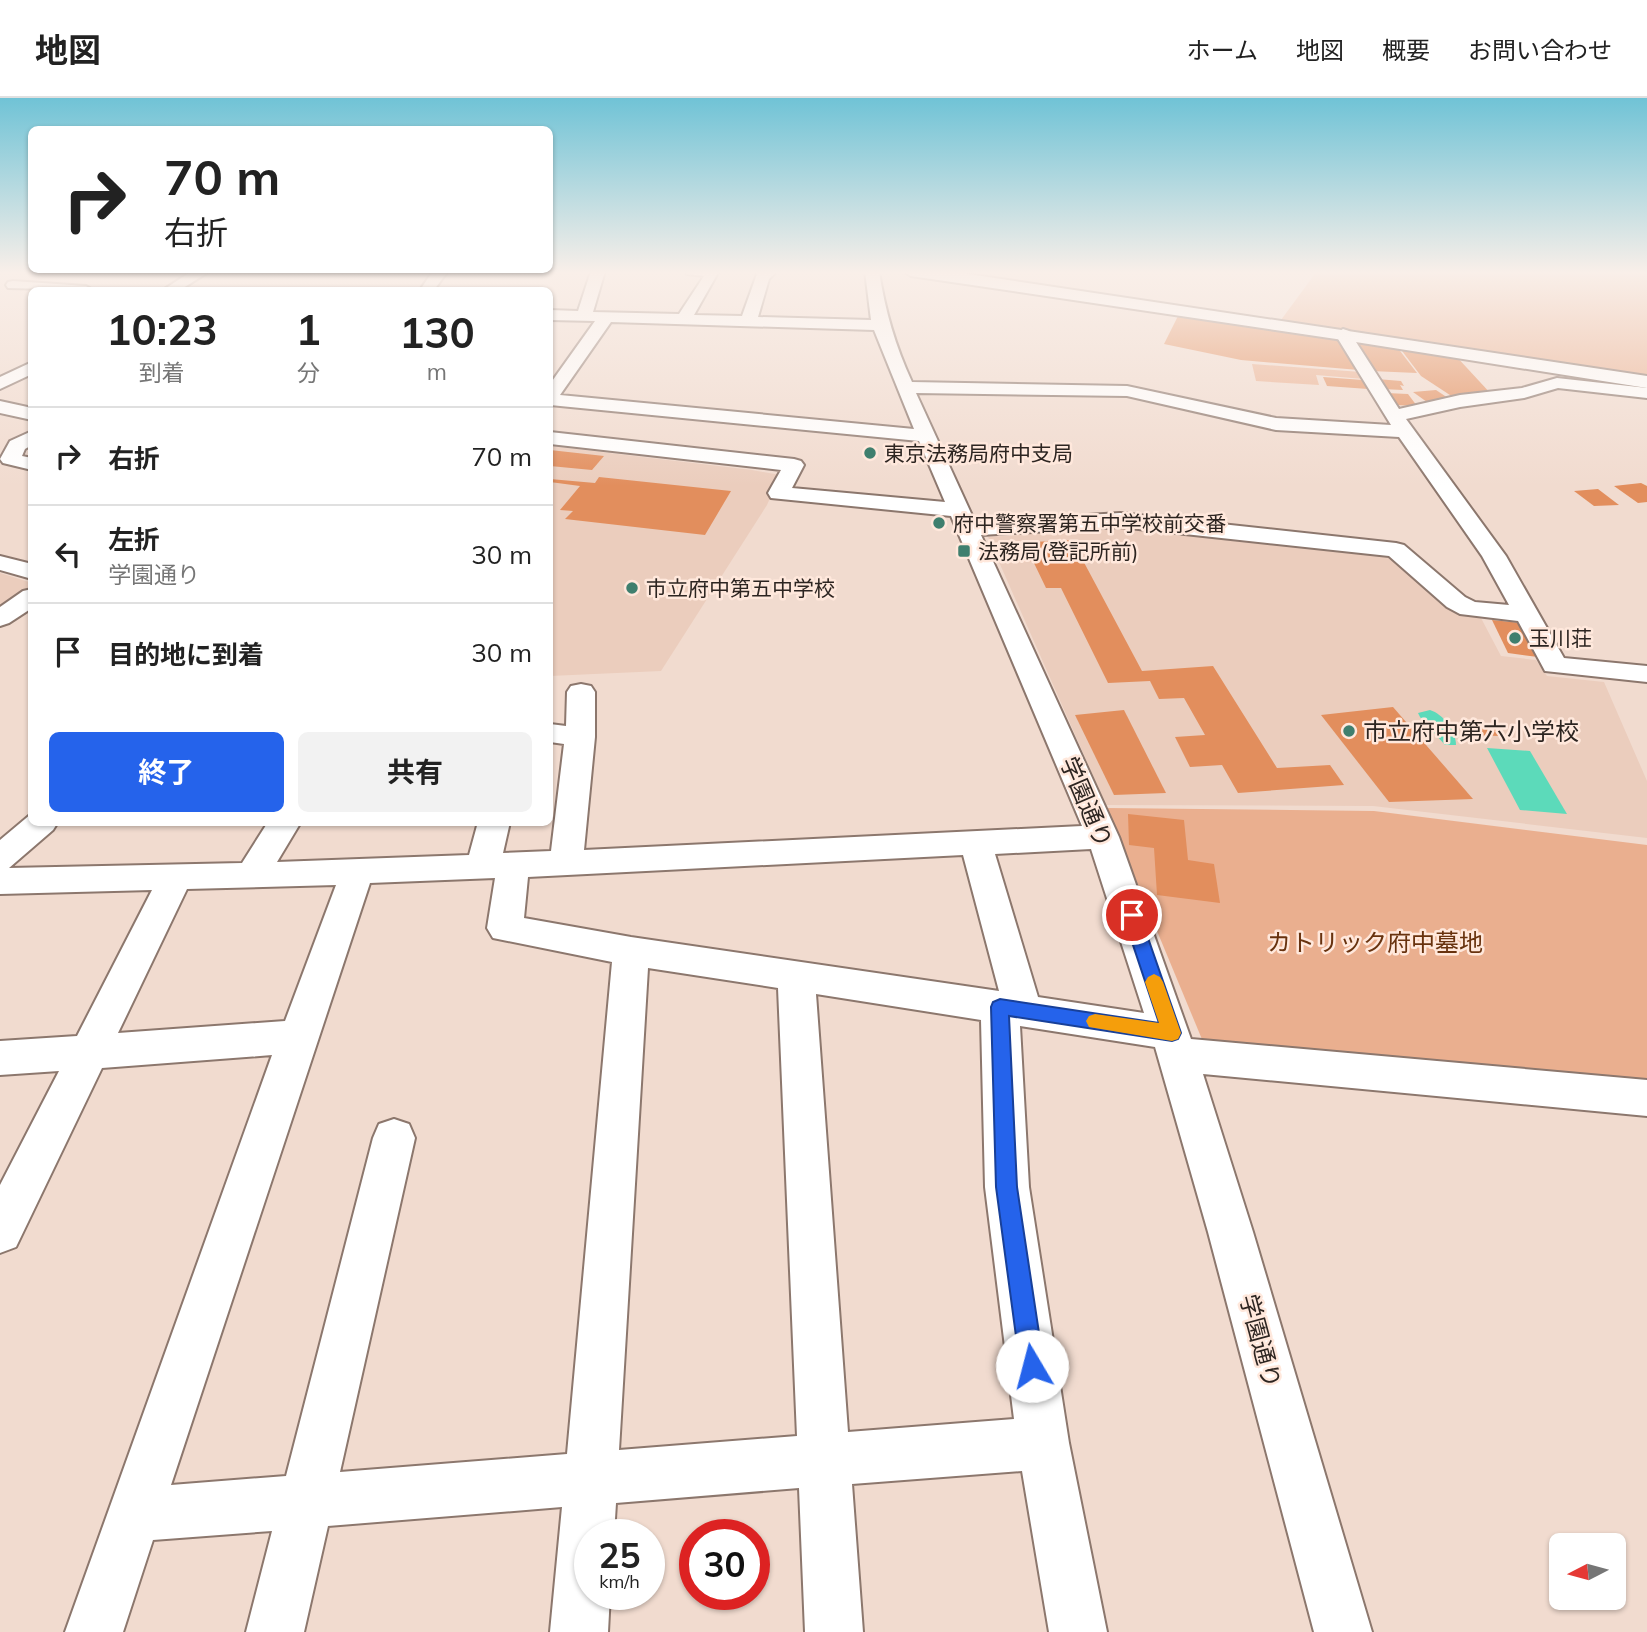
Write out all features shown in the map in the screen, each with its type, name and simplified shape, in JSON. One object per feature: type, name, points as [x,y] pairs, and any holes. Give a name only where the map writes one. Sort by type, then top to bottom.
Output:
[{"type":"main road","points":[[1397,343],[1647,382]]},
{"type":"street","points":[[553,394],[589,343]]},
{"type":"street","name":"学園通り","points":[[886,343],[1103,837],[1175,1044],[1343,1632]]},
{"type":"street","points":[[1348,343],[1400,424],[1494,556],[1555,666],[1647,674]]},
{"type":"street","points":[[10,356],[28,358]]},
{"type":"street","points":[[0,384],[28,369]]},
{"type":"street","points":[[905,387],[1127,391],[1276,424],[1400,424],[1460,401],[1514,394],[1558,383],[1647,393]]},
{"type":"street","points":[[553,398],[926,436]]},
{"type":"street","points":[[0,407],[28,413]]},
{"type":"street","points":[[586,442],[619,407]]},
{"type":"street","points":[[553,438],[794,465],[779,493],[963,519],[1120,520],[1396,550],[1469,609],[1525,614]]},
{"type":"street","points":[[28,439],[18,445],[10,459],[28,463]]},
{"type":"street","points":[[0,563],[28,571]]},
{"type":"street","points":[[0,618],[28,599]]},
{"type":"street","points":[[566,863],[581,692]]},
{"type":"street","points":[[553,733],[579,737]]},
{"type":"street","points":[[0,859],[37,826]]},
{"type":"street","points":[[252,875],[283,826]]},
{"type":"street","points":[[494,826],[505,928],[631,951],[1011,1008],[1175,1044],[1647,1098]]},
{"type":"street","points":[[0,881],[175,879],[358,872],[1103,837]]},
{"type":"street","points":[[976,843],[1011,1008],[1007,1187],[1043,1443],[1078,1632]]},
{"type":"street","points":[[94,1632],[298,1037],[358,872]]},
{"type":"street","points":[[0,1231],[11,1188],[90,1051],[175,879]]},
{"type":"street","points":[[579,1632],[631,951]]},
{"type":"street","points":[[796,975],[834,1632]]},
{"type":"street","points":[[0,1058],[298,1037]]},
{"type":"street","points":[[275,1632],[394,1138]]},
{"type":"street","points":[[132,1515],[1043,1443]]},
{"type":"shaded area","name":"市立府中第五中学校","points":[[553,446],[780,475],[767,505],[661,671],[553,676]]},
{"type":"shaded area","name":"市立府中第六小学校","points":[[1122,528],[1384,553],[1458,613],[1481,618],[1501,656],[1536,660],[1547,676],[1604,682],[1647,781],[1647,838],[1373,806],[1106,805],[988,537]]},
{"type":"shaded area","points":[[0,573],[28,582],[28,595],[0,614]]},
{"type":"shaded area","points":[[1430,710],[1440,715],[1448,724],[1456,745],[1445,745],[1418,713]]},
{"type":"shaded area","points":[[1487,748],[1530,751],[1567,814],[1520,810]]},
{"type":"green space","points":[[1417,343],[1647,343],[1647,381]]},
{"type":"green space","points":[[1252,364],[1361,372],[1364,379],[1316,375],[1319,385],[1256,381]]},
{"type":"green space","name":"カトリック府中墓地","points":[[1106,808],[1374,811],[1647,845],[1647,1090],[1211,1061]]},
{"type":"building","points":[[1344,343],[1359,370],[1241,360],[1164,344]]},
{"type":"building","points":[[1352,343],[1397,347],[1417,373],[1371,371]]},
{"type":"building","points":[[1399,347],[1455,355],[1492,395],[1456,399],[1421,376]]},
{"type":"building","points":[[1323,377],[1363,380],[1368,389],[1327,386]]},
{"type":"building","points":[[1377,379],[1401,381],[1403,390],[1382,389]]},
{"type":"building","points":[[1436,390],[1451,400],[1427,402],[1413,392]]},
{"type":"building","points":[[1386,393],[1408,394],[1417,406],[1394,405]]},
{"type":"building","points":[[553,450],[604,456],[592,470],[553,466]]},
{"type":"building","points":[[599,477],[731,491],[705,535],[565,519],[573,511],[560,510],[580,486],[553,482],[553,479],[595,483]]},
{"type":"building","points":[[1641,483],[1647,486],[1647,502],[1638,503],[1614,486]]},
{"type":"building","points":[[1598,489],[1619,505],[1594,506],[1574,491]]},
{"type":"building","points":[[1072,540],[1142,671],[1213,666],[1277,768],[1330,765],[1344,785],[1238,793],[1222,765],[1190,767],[1175,737],[1205,735],[1184,698],[1159,699],[1150,681],[1108,683],[1061,588],[1046,588],[1033,561],[1007,562],[1001,549],[1036,548],[1033,542]]},
{"type":"building","name":"玉川荘","points":[[1492,620],[1521,623],[1538,657],[1508,653]]},
{"type":"building","points":[[1393,707],[1473,799],[1389,802],[1321,715]]},
{"type":"building","points":[[1124,710],[1166,793],[1114,795],[1075,715]]},
{"type":"building","points":[[1463,725],[1494,727],[1500,736],[1468,735]]},
{"type":"building","points":[[1128,814],[1184,820],[1188,860],[1214,864],[1220,903],[1157,895],[1154,848],[1129,845]]},
{"type":"slow traffic","points":[[1095,1021],[1172,1033],[1154,982]]},
{"type":"place","name":"東京法務局府中支局","points":[[870,453]]},
{"type":"place","name":"府中警察署第五中学校前交番","points":[[939,523]]},
{"type":"place","name":"法務局(登記所前)","points":[[964,551]]},
{"type":"place","name":"市立府中第五中学校","points":[[632,588]]},
{"type":"place","name":"玉川荘","points":[[1515,638]]},
{"type":"place","name":"市立府中第六小学校","points":[[1349,731]]},
{"type":"route","points":[[1032,1366],[1007,1187],[1000,1007],[1172,1033],[1132,915]]}]
